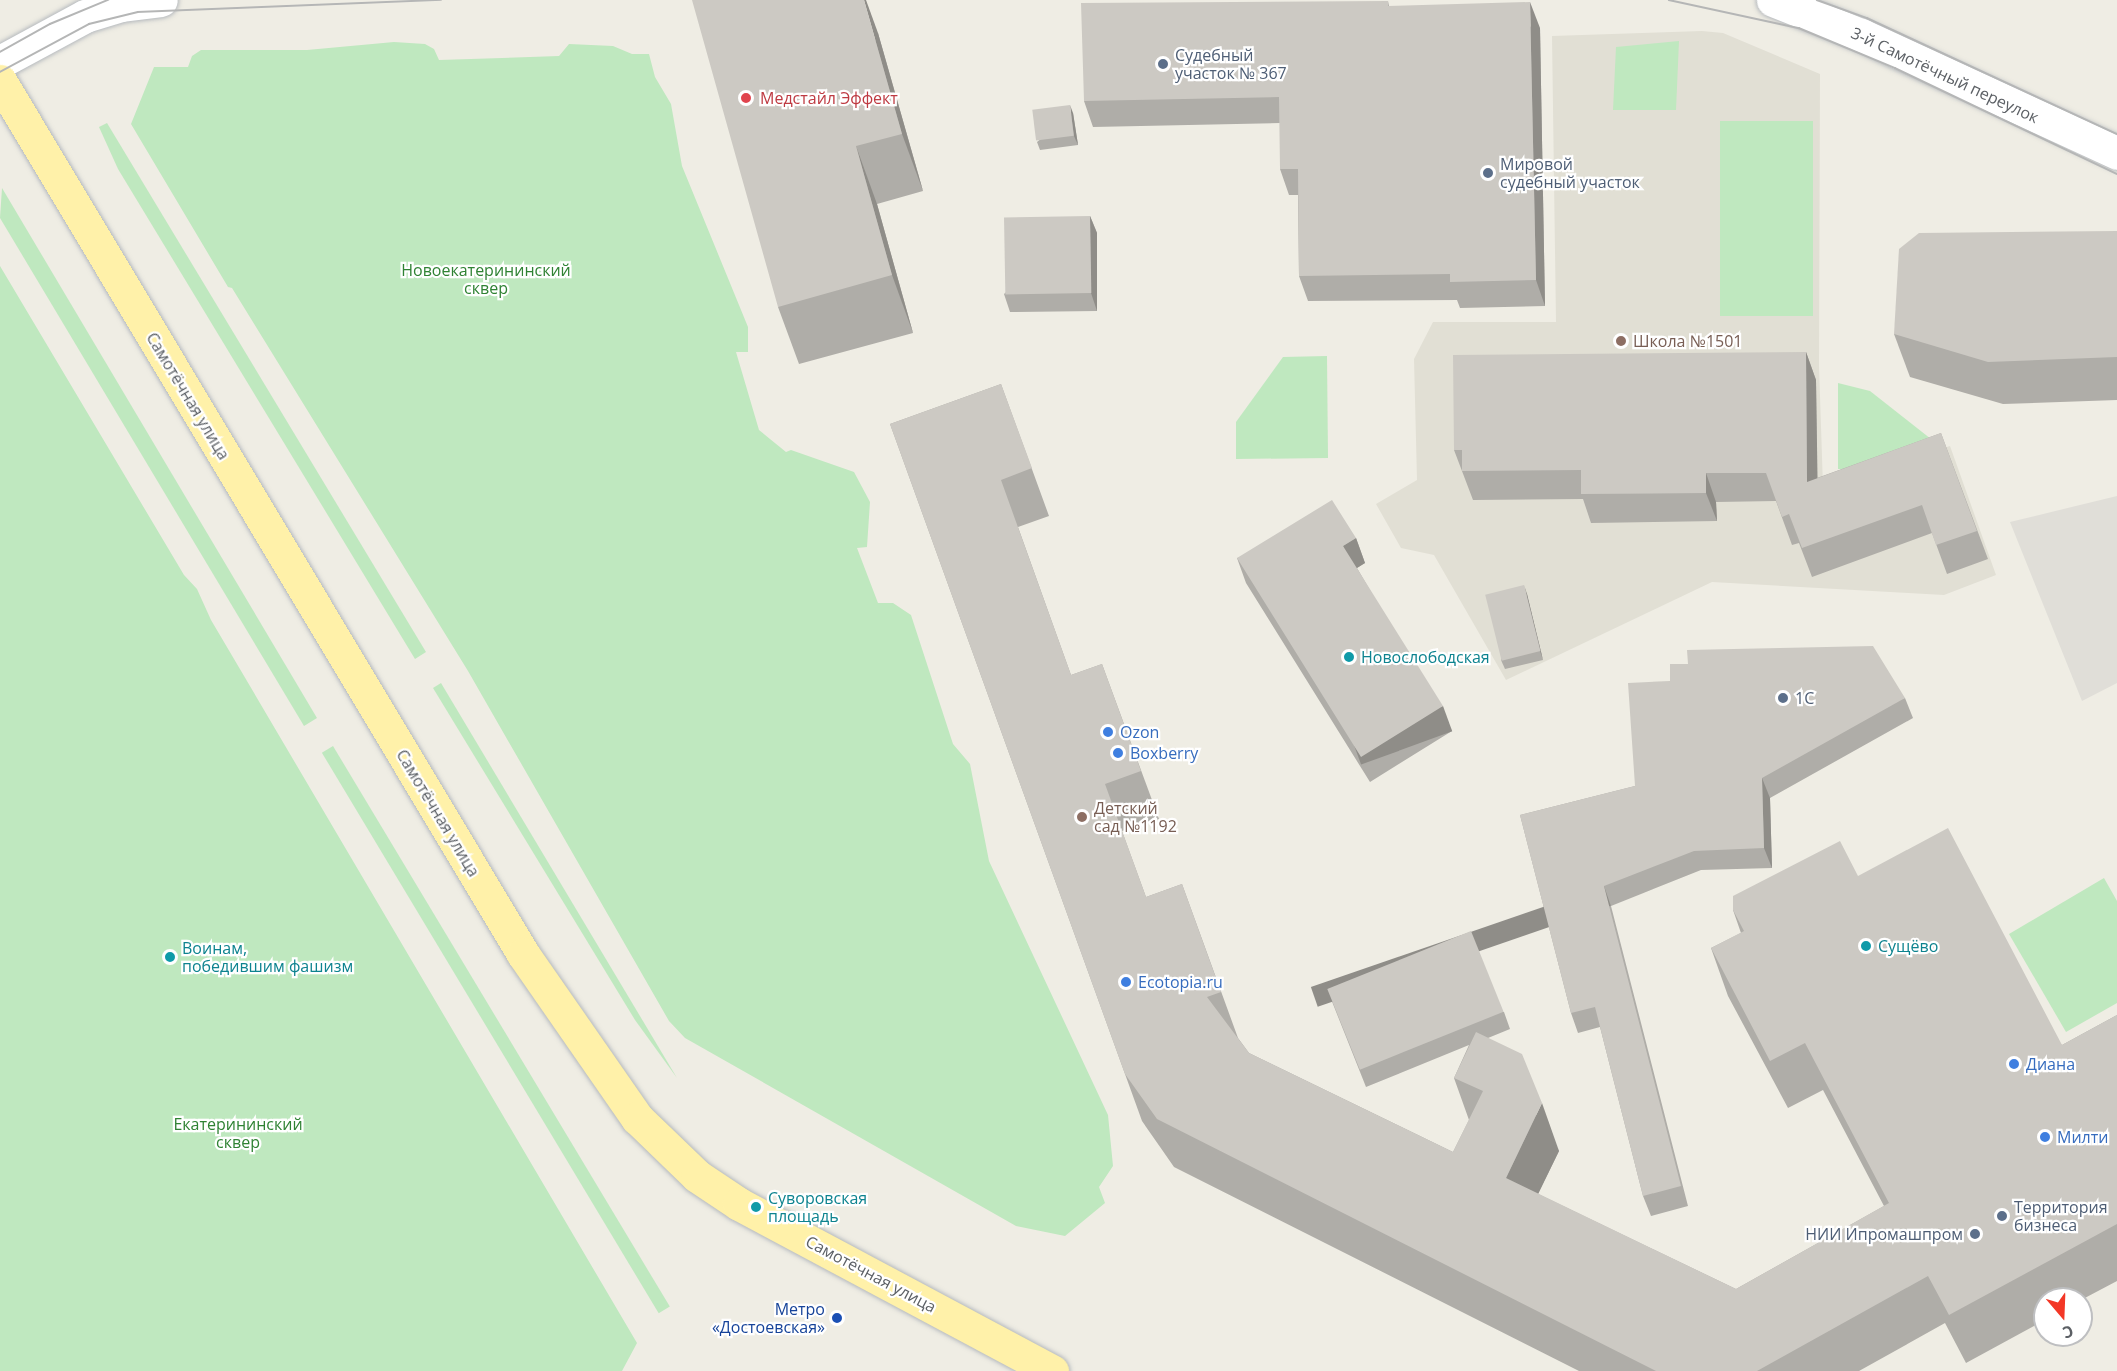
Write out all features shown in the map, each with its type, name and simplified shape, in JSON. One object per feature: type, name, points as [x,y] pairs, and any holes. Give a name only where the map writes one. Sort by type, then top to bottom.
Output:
[{"type":"main road","name":"Самотёчная улица","points":[[0,81],[523,954],[637,1118],[698,1176],[739,1204],[1052,1371]]},
{"type":"street","points":[[0,62],[98,5],[161,0]]},
{"type":"street","name":"3-й Самотёчный переулок","points":[[1773,0],[1861,35],[2117,153]]},
{"type":"shaded area","name":"Школа №1501","points":[[1702,31],[1723,33],[1820,74],[1819,366],[1823,487],[1950,446],[1996,575],[1944,595],[1712,582],[1506,680],[1434,555],[1401,548],[1376,504],[1417,480],[1414,359],[1433,322],[1556,322],[1552,36]]},
{"type":"shaded area","points":[[2117,496],[2117,683],[2082,701],[2010,522]]},
{"type":"green space","points":[[1679,41],[1676,110],[1613,110],[1616,47]]},
{"type":"green space","name":"Новоекатерининский сквер","points":[[394,42],[425,44],[434,49],[439,60],[559,56],[569,44],[613,46],[632,54],[649,54],[655,77],[671,104],[682,166],[748,327],[748,352],[736,352],[759,430],[786,452],[791,450],[854,472],[870,502],[867,547],[857,548],[878,603],[893,603],[911,615],[953,744],[970,764],[989,861],[1108,1115],[1113,1166],[1099,1187],[1105,1203],[1065,1236],[1016,1226],[685,1038],[669,1021],[468,671],[232,288],[228,287],[131,124],[154,67],[188,67],[192,56],[201,50],[307,50]]},
{"type":"green space","points":[[1720,121],[1813,121],[1813,316],[1720,316]]},
{"type":"green space","points":[[107,123],[426,652],[415,659],[118,169],[99,127]]},
{"type":"green space","points":[[2,188],[317,718],[304,726],[0,218]]},
{"type":"green space","name":"Екатерининский сквер","points":[[0,266],[184,575],[197,589],[211,620],[637,1343],[622,1371],[0,1371]]},
{"type":"green space","points":[[1327,356],[1328,458],[1236,459],[1236,422],[1283,357]]},
{"type":"green space","points":[[1838,383],[1870,391],[1931,439],[1850,469],[1838,469]]},
{"type":"green space","points":[[441,683],[677,1078],[635,1020],[433,688]]},
{"type":"green space","points":[[333,746],[670,1307],[659,1313],[322,753]]},
{"type":"green space","points":[[2104,878],[2117,901],[2117,1003],[2066,1032],[2009,934]]},
{"type":"building","points":[[692,0],[864,0],[902,134],[856,146],[892,275],[778,307]]},
{"type":"building","points":[[1388,1],[1388,6],[1530,2],[1536,280],[1450,282],[1450,274],[1299,276],[1298,169],[1280,169],[1279,97],[1084,101],[1081,3]]},
{"type":"building","points":[[1070,105],[1074,136],[1036,140],[1032,110]]},
{"type":"building","points":[[1090,216],[1091,293],[1005,294],[1004,218]]},
{"type":"building","points":[[2117,231],[2117,357],[1988,362],[1894,334],[1899,249],[1919,233]]},
{"type":"building","points":[[1806,352],[1807,482],[1941,433],[1977,531],[1936,545],[1922,505],[1802,548],[1789,514],[1782,517],[1766,473],[1706,473],[1706,493],[1581,494],[1581,470],[1462,471],[1462,450],[1454,450],[1453,355]]},
{"type":"building","points":[[1001,384],[1032,468],[1001,480],[1071,675],[1102,664],[1141,771],[1105,784],[1146,897],[1182,884],[1221,992],[1207,997],[1249,1053],[1453,1152],[1483,1091],[1454,1078],[1476,1032],[1522,1054],[1542,1103],[1506,1178],[1736,1289],[1889,1203],[1805,1043],[1770,1061],[1711,948],[1744,931],[1733,910],[1733,896],[1840,841],[1858,876],[1948,828],[2062,1045],[2117,1015],[2117,1224],[1949,1315],[1928,1276],[1757,1371],[1656,1371],[1157,1119],[1125,1074],[890,424]]},
{"type":"building","name":"Новослободская","points":[[1332,500],[1356,538],[1343,546],[1443,706],[1361,757],[1237,558]]},
{"type":"building","points":[[1524,585],[1540,651],[1502,661],[1485,595]]},
{"type":"building","points":[[1873,646],[1905,698],[1762,778],[1764,848],[1694,851],[1604,886],[1681,1186],[1643,1196],[1595,1007],[1571,1013],[1520,815],[1635,786],[1628,683],[1670,681],[1670,664],[1688,664],[1687,650]]},
{"type":"building","points":[[1471,931],[1504,1012],[1360,1070],[1327,989]]},
{"type":"tram line","points":[[0,52],[50,24],[108,0]]},
{"type":"tram line","points":[[0,72],[89,24],[138,12],[441,0]]},
{"type":"tram line","points":[[1669,0],[1799,28],[1895,68],[2117,174]]},
{"type":"tram line","points":[[1817,0],[1867,18],[2117,134]]},
{"type":"place","name":"Судебный участок № 367","points":[[1163,64]]},
{"type":"place","name":"Медстайл Эффект","points":[[746,98]]},
{"type":"place","name":"Мировой судебный участок","points":[[1488,173]]},
{"type":"place","name":"Школа №1501","points":[[1621,341]]},
{"type":"place","name":"Новослободская","points":[[1349,657]]},
{"type":"place","name":"1С","points":[[1783,698]]},
{"type":"place","name":"Ozon","points":[[1108,732]]},
{"type":"place","name":"Boxberry","points":[[1118,753]]},
{"type":"place","name":"Детский сад №1192","points":[[1082,817]]},
{"type":"place","name":"Сущёво","points":[[1866,946]]},
{"type":"place","name":"Воинам, победившим фашизм","points":[[170,957]]},
{"type":"place","name":"Ecotopia.ru","points":[[1126,982]]},
{"type":"place","name":"Диана","points":[[2014,1064]]},
{"type":"place","name":"Милти","points":[[2045,1137]]},
{"type":"place","name":"Суворовская площадь","points":[[756,1207]]},
{"type":"place","name":"Территория бизнеса","points":[[2002,1216]]},
{"type":"place","name":"НИИ Ипромашпром","points":[[1975,1234]]},
{"type":"place","name":"Метро «Достоевская»","points":[[837,1318]]}]
